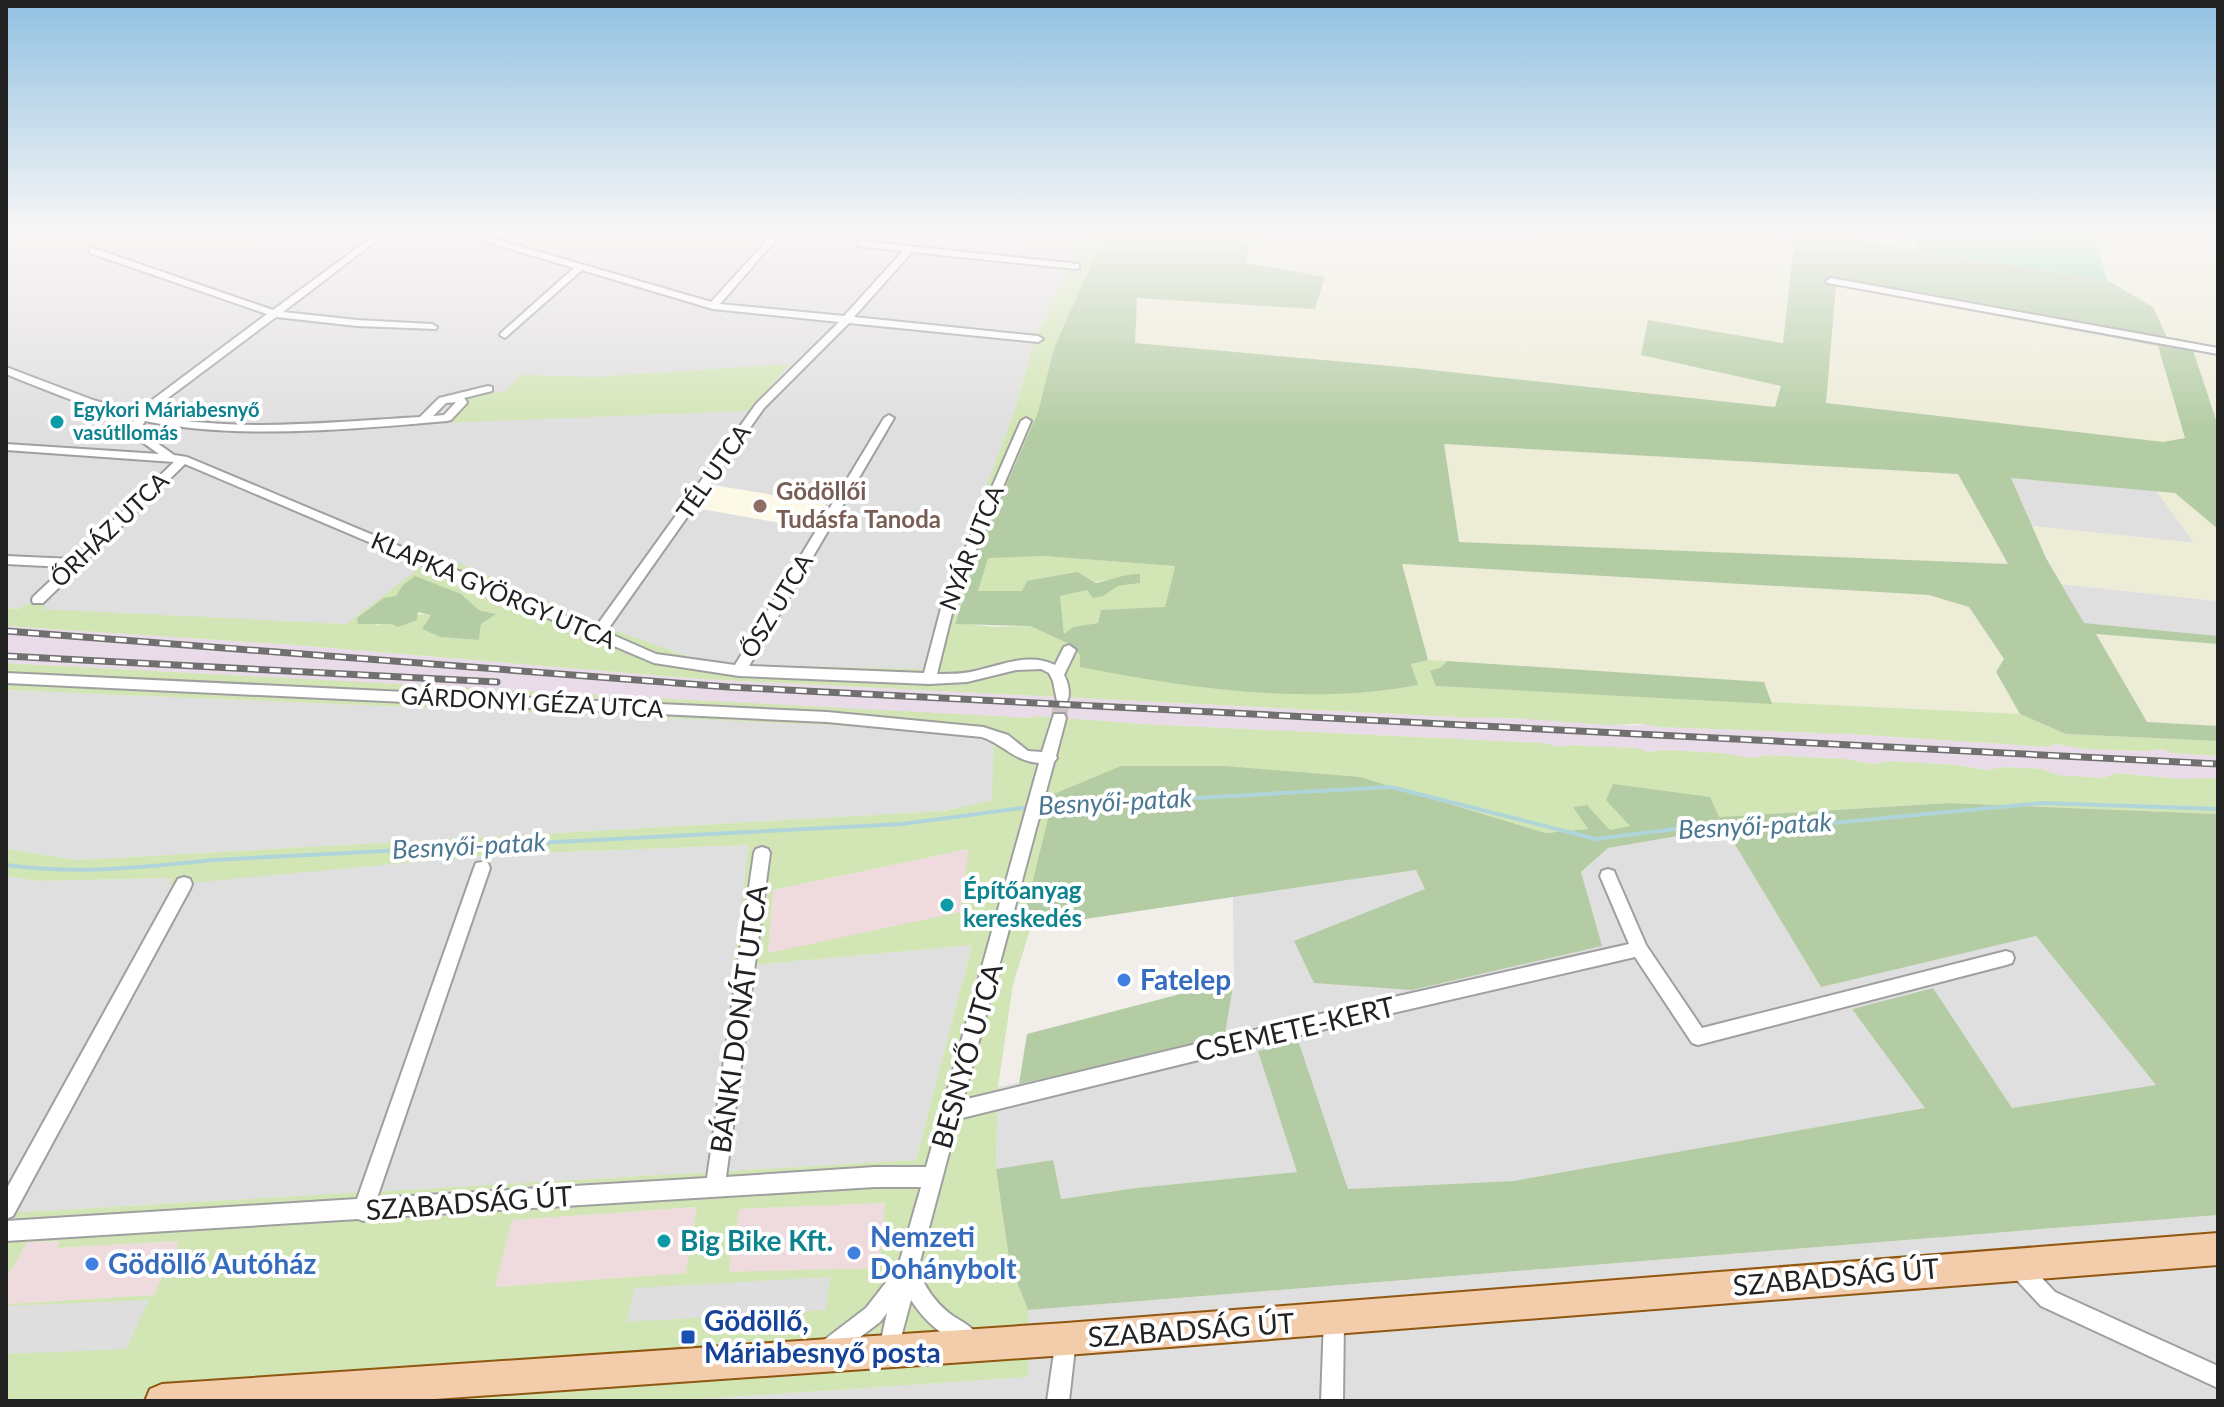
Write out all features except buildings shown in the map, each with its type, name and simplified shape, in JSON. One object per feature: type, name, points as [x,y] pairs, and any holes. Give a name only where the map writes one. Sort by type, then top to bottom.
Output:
[{"type":"main road","name":"SZABADSÁG ÚT","points":[[162,1401],[1066,1339],[2014,1262],[2218,1249]]},
{"type":"street","points":[[234,300],[275,314],[432,327]]},
{"type":"street","points":[[177,458],[139,435],[135,428],[140,416],[294,300]]},
{"type":"street","points":[[505,335],[544,300]]},
{"type":"street","points":[[691,300],[713,306],[843,321],[1038,339]]},
{"type":"street","points":[[713,306],[719,300]]},
{"type":"street","name":"TÉL UTCA","points":[[598,634],[760,406],[863,300]]},
{"type":"street","points":[[1934,300],[2218,351]]},
{"type":"street","points":[[6,370],[78,399],[174,423],[234,425],[441,420],[453,414],[462,402],[451,398]]},
{"type":"street","points":[[423,420],[437,404],[488,389]]},
{"type":"street","name":"ŐSZ UTCA","points":[[739,671],[889,418]]},
{"type":"street","name":"NYÁR UTCA","points":[[929,679],[950,597],[1026,421]]},
{"type":"street","name":"KLAPKA GYÖRGY UTCA","points":[[6,447],[177,458],[654,658],[739,671],[929,679],[958,679],[1027,662],[1047,667],[1057,675]]},
{"type":"street","name":"ŐRHÁZ UTCA","points":[[38,600],[177,458]]},
{"type":"street","points":[[6,560],[76,563]]},
{"type":"street","points":[[1062,697],[1063,685],[1057,675],[1069,650]]},
{"type":"street","name":"GÁRDONYI GÉZA UTCA","points":[[6,678],[897,723],[983,732],[1003,739],[1025,756],[1050,758]]},
{"type":"street","name":"BESNYŐ UTCA","points":[[889,1349],[932,1177],[1059,718]]},
{"type":"street","name":"BÁNKI DONÁT UTCA","points":[[715,1186],[762,853]]},
{"type":"street","points":[[363,1211],[482,868]]},
{"type":"street","points":[[1608,876],[1639,949],[1698,1037],[2006,958]]},
{"type":"street","points":[[6,1209],[184,884]]},
{"type":"street","name":"CSEMETE-KERT","points":[[951,1112],[1639,949]]},
{"type":"street","name":"SZABADSÁG ÚT","points":[[6,1231],[363,1211],[715,1186],[932,1177]]},
{"type":"street","points":[[2014,1262],[2048,1299],[2218,1377]]},
{"type":"street","points":[[908,1268],[921,1300],[932,1313],[949,1328],[980,1343]]},
{"type":"street","points":[[822,1354],[873,1315],[908,1268]]},
{"type":"street","points":[[1332,1401],[1334,1319]]},
{"type":"street","points":[[1058,1401],[1066,1339]]},
{"type":"shaded area","points":[[6,300],[1054,300],[1036,335],[1015,409],[934,627],[923,669],[758,665],[698,660],[614,630],[438,555],[346,624],[6,608]]},
{"type":"shaded area","points":[[2011,478],[2155,489],[2195,543],[2031,526]]},
{"type":"shaded area","name":"Gödöllői Tudásfa Tanoda","points":[[713,485],[826,504],[809,528],[695,508]]},
{"type":"shaded area","points":[[2061,584],[2218,601],[2218,636],[2084,623]]},
{"type":"shaded area","points":[[6,626],[294,645],[701,679],[1476,718],[1555,719],[1631,726],[1648,724],[1658,727],[1850,734],[2048,747],[2055,744],[2086,749],[2160,749],[2172,753],[2218,756],[2218,778],[2180,779],[2115,773],[2104,778],[2058,775],[2042,769],[2004,767],[1987,770],[1957,765],[1889,761],[1873,764],[1845,759],[1768,755],[1751,758],[1722,753],[1647,752],[1637,748],[1562,747],[1543,743],[842,709],[6,663]]},
{"type":"shaded area","points":[[6,690],[897,728],[994,739],[993,800],[944,811],[77,860],[6,849]]},
{"type":"shaded area","points":[[1725,828],[1821,986],[2036,936],[2157,1086],[2012,1108],[1932,988],[1852,1009],[1926,1108],[1513,1181],[1348,1189],[1298,1040],[1259,1051],[1297,1172],[1060,1199],[1053,1160],[996,1169],[998,1087],[1224,1039],[1234,980],[1233,897],[1416,870],[1425,889],[1601,946],[1581,872],[1608,848]]},
{"type":"shaded area","points":[[750,845],[733,967],[972,945],[916,1160],[6,1213],[6,876],[37,881],[173,878],[169,884],[491,855]]},
{"type":"shaded area","points":[[970,849],[960,913],[768,954],[773,890]]},
{"type":"shaded area","points":[[885,1203],[879,1268],[729,1273],[739,1209]]},
{"type":"shaded area","points":[[697,1207],[686,1273],[495,1287],[512,1220]]},
{"type":"shaded area","points":[[2218,1215],[2218,1401],[671,1401],[1028,1377],[1028,1310]]},
{"type":"shaded area","name":"Gödöllő Autóház","points":[[61,1241],[58,1248],[180,1241],[154,1295],[6,1304],[6,1279],[27,1242]]},
{"type":"shaded area","points":[[830,1277],[826,1310],[627,1322],[634,1288]]},
{"type":"shaded area","points":[[149,1300],[126,1349],[6,1354],[6,1306]]},
{"type":"green space","points":[[1054,300],[1076,300],[1054,348],[1038,412],[979,548],[955,623],[1030,626],[1067,643],[1080,655],[1417,685],[1411,664],[1428,660],[1447,661],[1437,686],[2020,714],[2066,734],[2218,741],[2218,756],[2172,753],[2160,749],[2085,749],[2055,744],[2048,747],[1850,734],[1608,725],[701,679],[294,645],[6,626],[6,608],[19,609],[25,604],[45,604],[42,609],[346,624],[438,554],[614,630],[698,660],[758,665],[923,669],[934,627],[1015,409],[1036,335]],"holes":[[[402,591],[461,594],[479,610],[495,613],[481,624],[479,640],[440,637],[422,629],[433,615],[418,615],[376,625],[375,622]]]},
{"type":"green space","points":[[1076,300],[1137,300],[1135,343],[1413,368],[1775,407],[1781,386],[1641,355],[1648,320],[1783,343],[1788,300],[1835,300],[1826,403],[2163,442],[2185,438],[2158,346],[1909,300],[2140,300],[2153,307],[2169,342],[2192,347],[2218,426],[2218,529],[2175,493],[2011,478],[2046,558],[2084,623],[2218,636],[2218,644],[2096,634],[2147,722],[2218,726],[2218,741],[2066,734],[2020,714],[1996,672],[2004,659],[1969,607],[1929,595],[1402,564],[1428,660],[1411,664],[1418,685],[1334,694],[1248,692],[1163,682],[1080,667],[1080,655],[1067,643],[1030,626],[955,624],[979,548],[1038,412],[1054,348]],"holes":[[[1444,444],[1958,474],[2008,564],[1459,542]],[[1043,556],[1175,566],[1165,607],[1101,610],[1098,623],[1073,627],[1064,634],[1060,596],[1087,590],[1093,598],[1103,596],[1118,586],[1140,583],[1140,574],[1096,583],[1077,572],[1027,581],[1022,591],[978,591],[988,558]]]},
{"type":"green space","points":[[1137,300],[1788,300],[1783,343],[1648,320],[1641,354],[1781,386],[1775,407],[1413,368],[1134,343]]},
{"type":"green space","points":[[1164,300],[1318,300],[1315,309]]},
{"type":"green space","points":[[1835,300],[1909,300],[2158,346],[2185,439],[2163,442],[1825,403]]},
{"type":"green space","points":[[2140,300],[2218,300],[2218,426],[2192,347],[2169,342],[2153,307]]},
{"type":"green space","points":[[790,364],[748,411],[440,423],[464,409],[467,401],[462,397],[505,391],[521,375],[594,377]]},
{"type":"green space","points":[[1444,444],[1958,474],[2008,565],[1459,542]]},
{"type":"green space","points":[[2155,489],[2175,493],[2218,529],[2218,601],[2061,584],[2031,526],[2194,543]]},
{"type":"green space","points":[[1043,556],[1175,566],[1165,608],[1101,610],[1098,623],[1073,627],[1064,634],[1060,596],[1087,590],[1103,596],[1118,586],[1140,583],[1115,579],[1022,591],[977,592],[988,557]]},
{"type":"green space","points":[[1401,564],[1929,595],[1969,607],[2004,659],[1996,672],[2020,714],[1772,704],[1763,682],[1428,660]]},
{"type":"green space","points":[[415,576],[461,594],[479,610],[496,614],[481,624],[479,640],[440,637],[422,629],[431,615],[418,612],[417,620],[398,627],[392,624],[358,624],[357,618],[384,598],[396,596],[403,585]]},
{"type":"green space","points":[[2095,634],[2218,644],[2218,726],[2147,722]]},
{"type":"green space","points":[[1447,661],[1764,682],[1772,704],[1436,686],[1430,671],[1442,667]]},
{"type":"green space","points":[[6,663],[1543,743],[1562,747],[1637,748],[1647,752],[1722,753],[1751,758],[1768,755],[1845,759],[1873,764],[1889,761],[1957,765],[1987,770],[2004,767],[2042,769],[2058,775],[2104,778],[2115,773],[2180,779],[2218,778],[2218,814],[1949,803],[1719,817],[1610,830],[1587,805],[1574,807],[1588,829],[1546,833],[1360,777],[1023,920],[1031,927],[1013,984],[998,1087],[996,1169],[1010,1265],[1028,1310],[1028,1377],[671,1401],[6,1401],[6,1304],[154,1295],[179,1241],[57,1248],[60,1241],[27,1242],[6,1279],[6,1213],[916,1160],[972,945],[733,967],[749,845],[491,855],[168,885],[172,878],[37,881],[6,876],[6,849],[77,860],[944,811],[992,800],[994,740],[897,728],[6,690]],"holes":[[[969,849],[960,912],[768,953],[773,890]],[[885,1203],[879,1268],[729,1272],[739,1209]],[[697,1207],[686,1273],[495,1287],[512,1220]]]},
{"type":"green space","points":[[1121,766],[1224,766],[1360,777],[1546,833],[1588,829],[1573,807],[1587,805],[1610,830],[1630,826],[1606,800],[1613,784],[1710,797],[1719,817],[1949,803],[2218,814],[2218,1215],[1028,1310],[1010,1265],[996,1169],[1053,1160],[1061,1199],[1136,1188],[1297,1172],[1258,1051],[1298,1040],[1348,1189],[1513,1181],[1925,1108],[1852,1009],[1933,988],[2012,1108],[2156,1085],[2036,936],[1821,987],[1725,828],[1608,848],[1581,872],[1602,946],[1412,990],[1314,983],[1294,941],[1425,889],[1416,870],[1031,927],[1023,921],[1054,794]]},
{"type":"green space","points":[[1234,980],[1224,1040],[1019,1084],[1027,1034]]},
{"type":"waterway","name":"Besnyői-patak","points":[[1038,807],[1391,787],[1596,839],[1730,822],[1771,829],[2042,803],[2218,809]]},
{"type":"waterway","name":"Besnyői-patak","points":[[6,865],[110,869],[213,860],[902,824],[1030,807]]},
{"type":"tunnel","points":[[1059,718],[1062,697]]},
{"type":"railway","points":[[6,631],[728,687],[2218,764]]},
{"type":"railway","points":[[6,656],[497,682]]},
{"type":"place","name":"Egykori Máriabesnyő vasútllomás","points":[[57,422]]},
{"type":"place","name":"Gödöllői Tudásfa Tanoda","points":[[760,506]]},
{"type":"place","name":"Építőanyag kereskedés","points":[[947,905]]},
{"type":"place","name":"Fatelep","points":[[1124,980]]},
{"type":"place","name":"Big Bike Kft.","points":[[664,1241]]},
{"type":"place","name":"Nemzeti Dohánybolt","points":[[854,1253]]},
{"type":"place","name":"Gödöllő Autóház","points":[[92,1264]]},
{"type":"place","name":"Gödöllő, Máriabesnyő posta","points":[[688,1337]]}]
